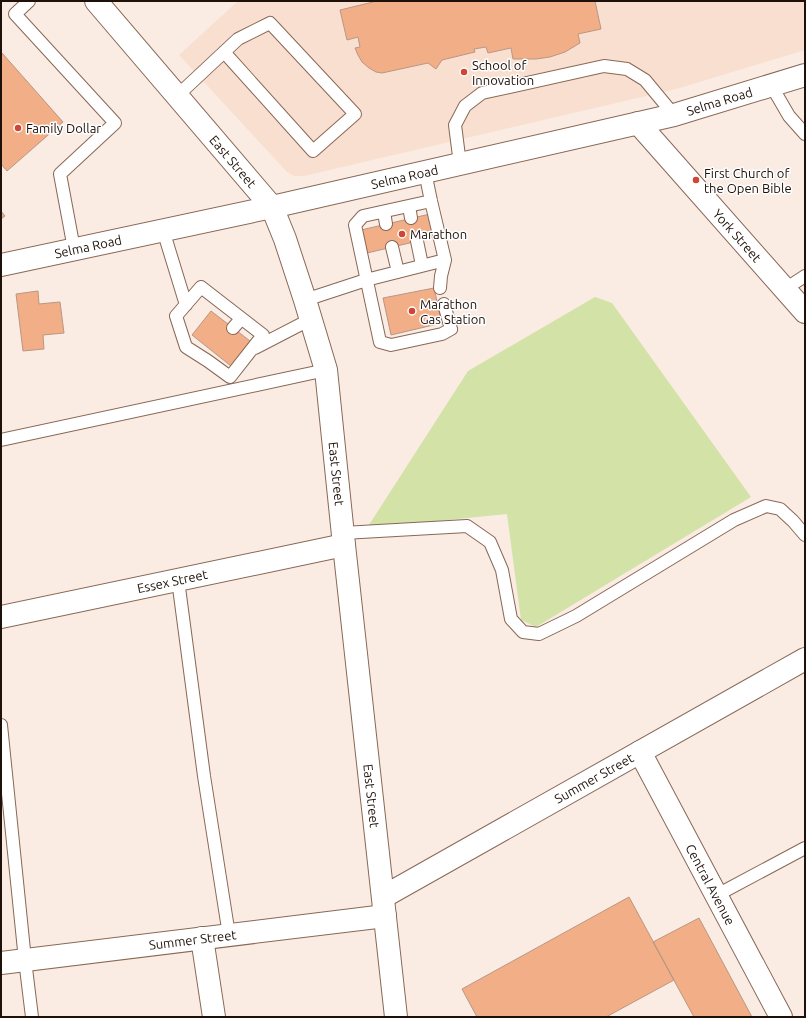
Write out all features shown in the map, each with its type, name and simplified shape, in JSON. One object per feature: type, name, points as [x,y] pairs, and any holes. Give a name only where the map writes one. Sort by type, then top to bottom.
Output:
[{"type":"street","name":"East Street","points":[[96,1],[272,207],[285,239],[308,309],[326,370],[343,539],[396,1017]]},
{"type":"street","name":"Selma Road","points":[[1,265],[272,207],[674,115],[805,75]]},
{"type":"street","name":"York Street","points":[[638,123],[805,312]]},
{"type":"street","name":"Essex Street","points":[[1,617],[178,580],[343,539]]},
{"type":"street","name":"Summer Street","points":[[1,963],[229,935],[384,907],[640,752],[805,659]]},
{"type":"street","name":"Central Avenue","points":[[640,752],[781,1017]]},
{"type":"street","points":[[202,938],[214,1017]]},
{"type":"lane","points":[[29,1],[15,14],[115,122],[60,174],[74,249]]},
{"type":"lane","points":[[177,96],[224,52],[238,39],[270,23],[355,114],[313,151],[224,52]]},
{"type":"lane","points":[[460,164],[456,125],[465,106],[482,93],[604,66],[627,69],[644,80],[674,115]]},
{"type":"lane","points":[[771,85],[789,116],[805,134]]},
{"type":"lane","points":[[425,172],[445,260],[440,276],[440,288]]},
{"type":"lane","points":[[431,201],[363,216],[354,225],[380,342],[391,345],[442,334],[450,329],[444,304]]},
{"type":"lane","points":[[409,206],[411,218]]},
{"type":"lane","points":[[384,212],[386,224]]},
{"type":"lane","points":[[163,230],[186,305]]},
{"type":"lane","points":[[417,241],[422,265]]},
{"type":"lane","points":[[392,247],[398,272]]},
{"type":"lane","points":[[252,350],[308,309],[366,280],[445,260]]},
{"type":"lane","points":[[785,289],[805,276]]},
{"type":"lane","points":[[200,288],[241,319],[263,335],[230,377],[211,357],[186,348],[176,316],[200,288]]},
{"type":"lane","points":[[233,328],[241,319]]},
{"type":"lane","points":[[1,440],[326,370]]},
{"type":"lane","points":[[343,539],[467,526],[490,542],[502,570],[511,620],[523,632],[538,634],[576,616],[734,520],[766,506],[780,509],[805,535]]},
{"type":"lane","points":[[178,580],[204,776],[229,935]]},
{"type":"lane","points":[[1,725],[32,1017]]},
{"type":"lane","points":[[717,895],[805,848]]},
{"type":"shaded area","name":"School of Innovation","points":[[238,1],[805,1],[805,50],[676,89],[304,176],[294,176],[286,171],[179,55]]},
{"type":"green space","points":[[595,297],[612,303],[751,497],[536,627],[521,620],[507,514],[367,528],[468,371]]},
{"type":"building","points":[[377,1],[595,1],[601,29],[578,34],[580,43],[565,52],[550,57],[536,59],[513,59],[511,48],[488,53],[486,47],[474,49],[475,52],[442,60],[436,69],[428,63],[382,73],[376,72],[362,62],[355,48],[360,47],[358,37],[347,40],[340,10]]},
{"type":"building","points":[[2,53],[63,122],[7,171],[1,164]]},
{"type":"building","points":[[1,211],[5,216],[1,219]]},
{"type":"building","points":[[430,214],[435,237],[367,253],[361,230]]},
{"type":"building","points":[[434,288],[442,323],[391,335],[383,298]]},
{"type":"building","points":[[38,291],[39,304],[60,302],[64,333],[43,335],[44,349],[23,351],[16,294]]},
{"type":"building","points":[[211,311],[250,341],[231,366],[192,335]]},
{"type":"building","points":[[629,897],[674,980],[606,1017],[477,1017],[462,989]]},
{"type":"building","points":[[699,918],[752,1017],[694,1017],[653,942]]},
{"type":"place","name":"School of Innovation","points":[[464,72]]},
{"type":"place","name":"Family Dollar","points":[[18,128]]},
{"type":"place","name":"First Church of the Open Bible","points":[[696,180]]},
{"type":"place","name":"Marathon","points":[[402,234]]},
{"type":"place","name":"Marathon Gas Station","points":[[412,311]]}]
